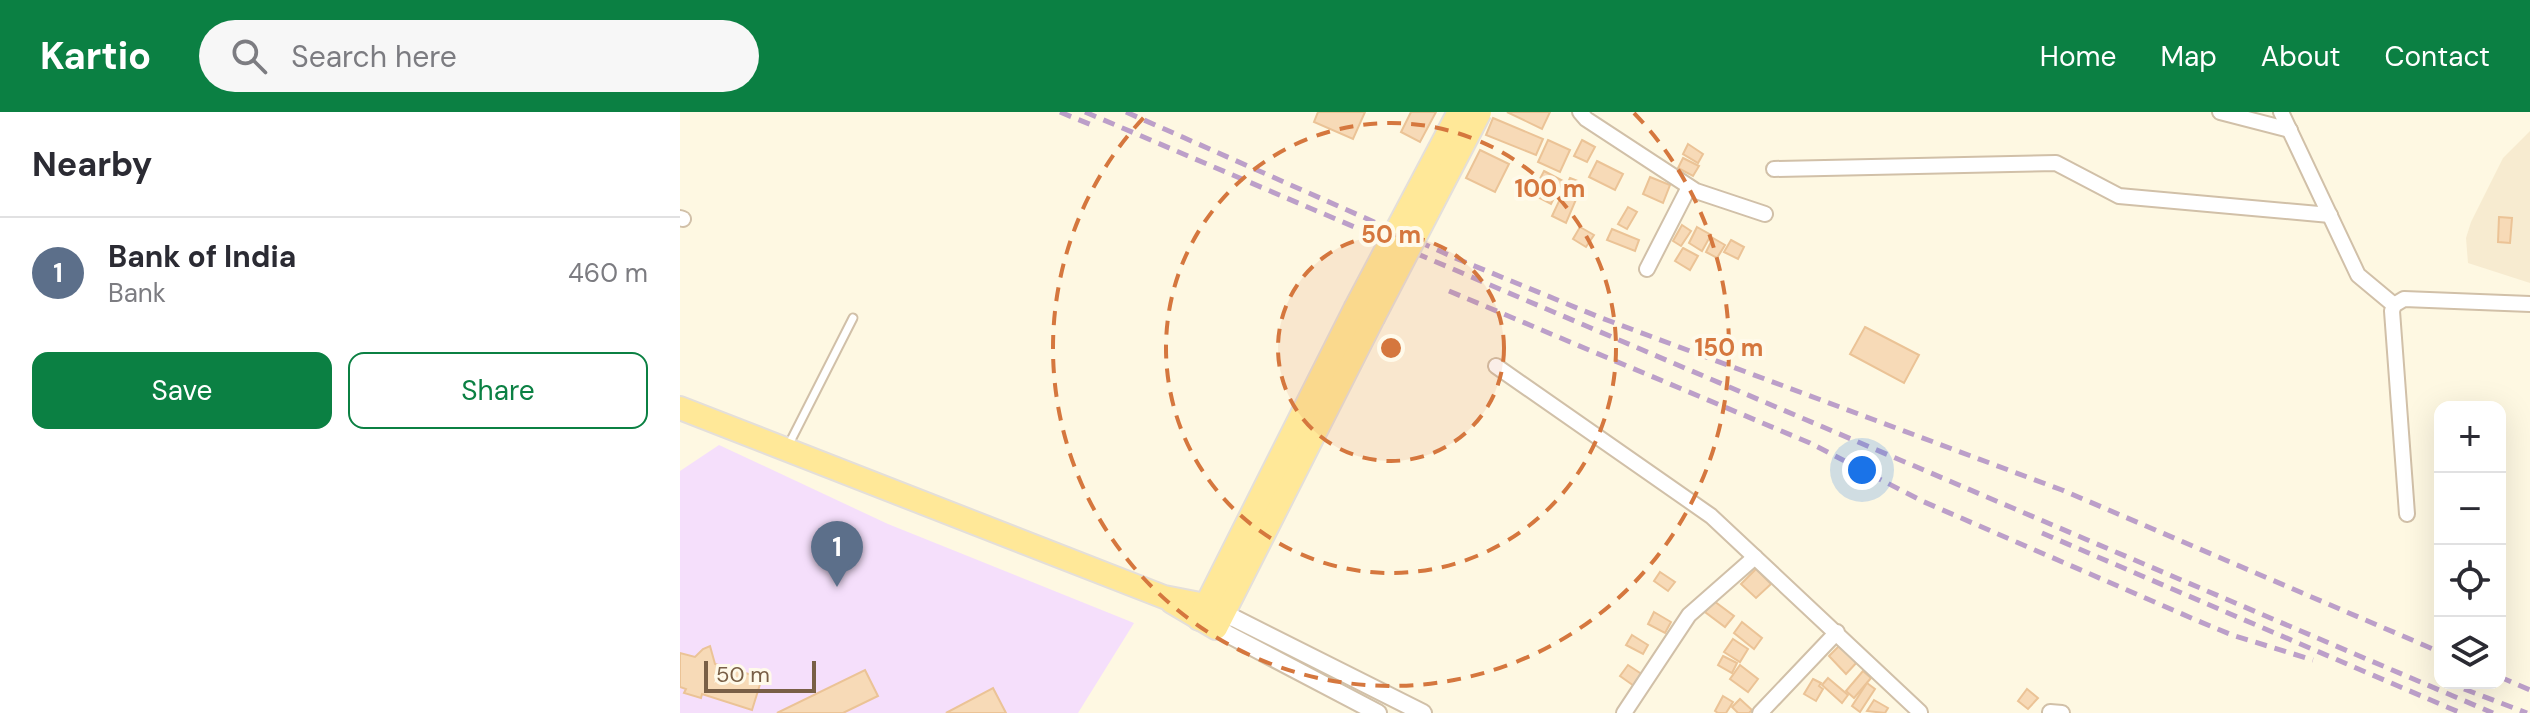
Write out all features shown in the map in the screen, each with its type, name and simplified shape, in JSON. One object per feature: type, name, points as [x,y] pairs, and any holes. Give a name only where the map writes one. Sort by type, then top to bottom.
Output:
[{"type":"main road","points":[[680,408],[1211,616],[1364,314],[1459,112]]},
{"type":"main road","points":[[1364,314],[1480,112]]},
{"type":"street","points":[[1580,112],[1689,187],[1765,214]]},
{"type":"street","points":[[2220,112],[2290,130]]},
{"type":"street","points":[[2281,112],[2358,275],[2394,305]]},
{"type":"street","points":[[1774,169],[2056,163],[2119,196],[2330,215]]},
{"type":"street","points":[[1647,269],[1689,187]]},
{"type":"street","points":[[2407,514],[2394,305],[2404,299],[2530,304]]},
{"type":"street","points":[[1496,366],[1702,510],[1920,712]]},
{"type":"street","points":[[1624,713],[1689,615],[1755,557]]},
{"type":"street","points":[[1211,616],[1378,713]]},
{"type":"street","points":[[1211,616],[1423,713]]},
{"type":"street","points":[[1760,713],[1837,632]]},
{"type":"street","points":[[2050,712],[2062,713]]},
{"type":"lane","points":[[785,450],[853,318]]},
{"type":"shaded area","points":[[2530,131],[2530,283],[2468,263],[2466,238],[2503,158]]},
{"type":"shaded area","points":[[719,445],[888,524],[1134,623],[1078,713],[680,713],[680,471]]},
{"type":"building","points":[[1318,112],[1365,112],[1353,139],[1314,122]]},
{"type":"building","points":[[1411,112],[1436,112],[1420,142],[1401,132]]},
{"type":"building","points":[[1507,112],[1550,112],[1542,129]]},
{"type":"building","points":[[1493,118],[1543,139],[1536,155],[1486,135]]},
{"type":"building","points":[[1548,140],[1570,150],[1560,172],[1538,162]]},
{"type":"building","points":[[1582,140],[1595,147],[1587,162],[1574,156]]},
{"type":"building","points":[[1688,144],[1703,154],[1698,163],[1683,154]]},
{"type":"building","points":[[1480,150],[1509,164],[1495,192],[1466,178]]},
{"type":"building","points":[[1683,158],[1699,166],[1693,176],[1678,168]]},
{"type":"building","points":[[1597,161],[1623,174],[1615,190],[1589,177]]},
{"type":"building","points":[[1544,171],[1563,181],[1551,204],[1532,194]]},
{"type":"building","points":[[1650,177],[1670,185],[1663,203],[1643,194]]},
{"type":"building","points":[[1570,178],[1583,183],[1566,223],[1552,216]]},
{"type":"building","points":[[1628,207],[1637,212],[1627,229],[1618,224]]},
{"type":"building","points":[[2499,217],[2512,218],[2510,243],[2498,242]]},
{"type":"building","points":[[1682,225],[1691,231],[1681,246],[1673,241]]},
{"type":"building","points":[[1580,227],[1594,235],[1586,247],[1573,239]]},
{"type":"building","points":[[1697,227],[1711,235],[1702,251],[1689,243]]},
{"type":"building","points":[[1612,229],[1639,240],[1635,251],[1607,240]]},
{"type":"building","points":[[1713,238],[1725,245],[1717,258],[1706,252]]},
{"type":"building","points":[[1731,240],[1744,247],[1738,259],[1724,252]]},
{"type":"building","points":[[1683,248],[1698,256],[1690,270],[1675,261]]},
{"type":"building","points":[[1865,327],[1919,355],[1904,383],[1850,354]]},
{"type":"building","points":[[1756,569],[1771,584],[1756,598],[1741,584]]},
{"type":"building","points":[[1660,572],[1675,582],[1668,591],[1654,581]]},
{"type":"building","points":[[1714,601],[1734,616],[1725,627],[1705,612]]},
{"type":"building","points":[[1654,612],[1671,622],[1665,633],[1648,624]]},
{"type":"building","points":[[1742,622],[1762,638],[1754,649],[1734,633]]},
{"type":"building","points":[[1632,635],[1648,645],[1643,654],[1626,645]]},
{"type":"building","points":[[1733,639],[1748,649],[1740,662],[1724,652]]},
{"type":"building","points":[[1842,643],[1859,660],[1846,674],[1829,656]]},
{"type":"building","points":[[710,646],[715,664],[762,678],[752,710],[702,694],[701,698],[684,693],[686,689],[680,687],[680,653],[695,657]]},
{"type":"building","points":[[1723,656],[1737,663],[1732,673],[1718,665]]},
{"type":"building","points":[[1628,665],[1643,675],[1634,686],[1620,676]]},
{"type":"building","points":[[1740,665],[1758,679],[1748,692],[1730,679]]},
{"type":"building","points":[[865,670],[878,696],[843,713],[777,713]]},
{"type":"building","points":[[1863,671],[1871,678],[1854,698],[1846,691]]},
{"type":"building","points":[[1828,678],[1848,695],[1842,703],[1822,685]]},
{"type":"building","points":[[1813,679],[1821,683],[1819,686],[1823,689],[1816,701],[1804,694]]},
{"type":"building","points":[[1867,683],[1875,689],[1860,712],[1852,706]]},
{"type":"building","points":[[993,688],[1006,713],[946,713]]},
{"type":"building","points":[[2027,689],[2038,698],[2028,709],[2018,701]]},
{"type":"building","points":[[1723,696],[1733,702],[1726,713],[1718,713],[1715,711]]},
{"type":"building","points":[[1740,699],[1752,710],[1749,713],[1738,713],[1732,707]]},
{"type":"building","points":[[1874,700],[1888,708],[1885,713],[1867,711]]},
{"type":"railway","points":[[1060,112],[1094,126]]},
{"type":"railway","points":[[1085,112],[2493,713]]},
{"type":"railway","points":[[1126,112],[1460,260],[1599,317],[2062,490],[2434,649]]},
{"type":"railway","points":[[1449,291],[1810,443],[1922,501],[2196,620],[2232,635],[2313,660]]},
{"type":"railway","points":[[2042,533],[2461,713]]},
{"type":"railway","points":[[2506,680],[2530,690]]},
{"type":"railway","points":[[2464,689],[2527,713]]},
{"type":"place","name":"Bank of India","points":[[837,587]]}]
